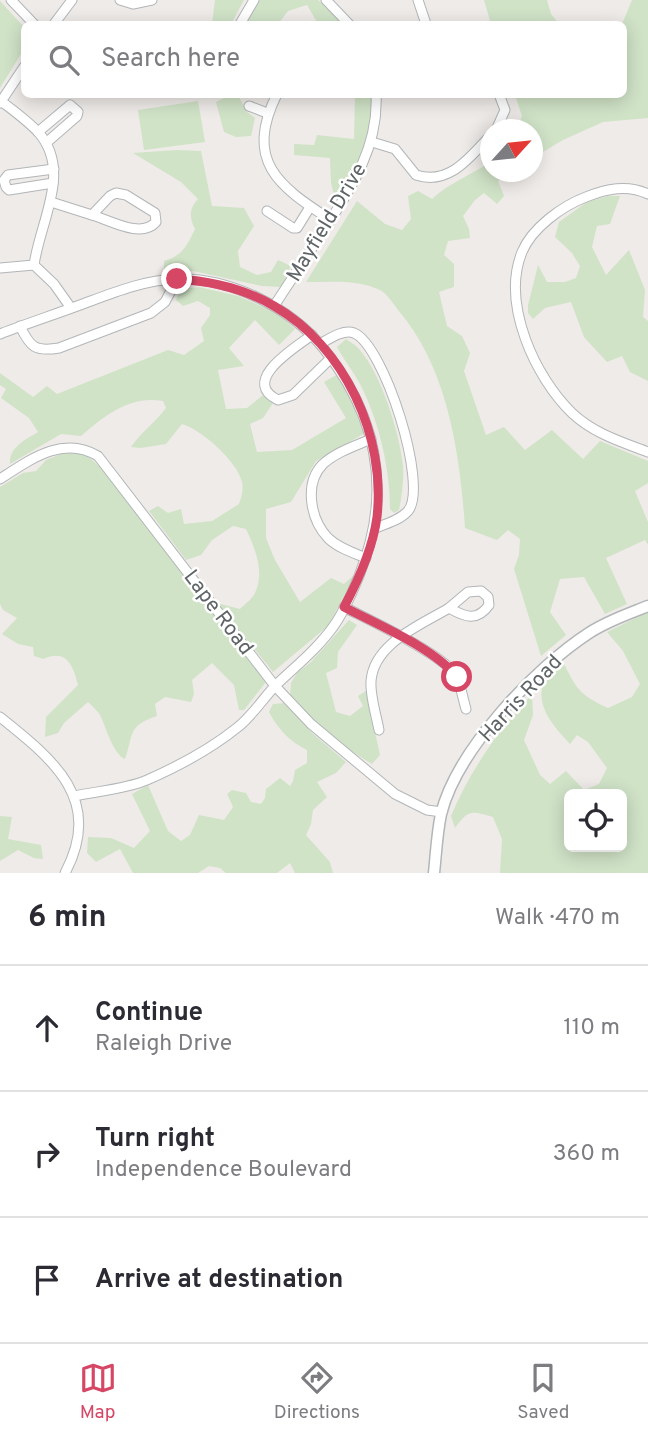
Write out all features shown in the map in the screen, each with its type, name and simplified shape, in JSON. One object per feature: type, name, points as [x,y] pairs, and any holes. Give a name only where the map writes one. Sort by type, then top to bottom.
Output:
[{"type":"street","points":[[11,0],[31,21]]},
{"type":"street","points":[[56,21],[72,0]]},
{"type":"street","points":[[120,0],[133,4],[152,0]]},
{"type":"street","points":[[242,21],[254,0]]},
{"type":"street","points":[[327,0],[346,21]]},
{"type":"street","points":[[418,0],[425,21]]},
{"type":"street","points":[[21,72],[1,102],[38,132],[53,155],[54,169],[51,202],[34,265]]},
{"type":"street","points":[[274,98],[267,113],[263,136],[265,153],[275,177],[284,188],[331,220]]},
{"type":"street","name":"Mayfield Drive","points":[[274,306],[355,182],[372,142],[376,98]]},
{"type":"street","points":[[500,98],[505,110],[501,119]]},
{"type":"street","points":[[38,132],[70,105],[78,112],[77,117],[46,143]]},
{"type":"street","points":[[249,106],[267,113]]},
{"type":"street","points":[[372,142],[395,149],[416,175],[428,177],[448,175],[456,171],[480,147]]},
{"type":"street","points":[[53,183],[9,190],[4,180],[8,175],[54,169]]},
{"type":"street","points":[[648,194],[627,188],[614,188],[579,200],[561,211],[527,242],[517,267],[516,284],[523,333],[550,389],[573,414],[598,433],[648,452]]},
{"type":"street","points":[[51,202],[138,230],[152,226],[157,219],[155,213],[126,195],[117,193],[110,196],[92,215]]},
{"type":"street","points":[[267,211],[296,228],[310,207]]},
{"type":"street","points":[[0,268],[34,265],[54,284],[71,308]]},
{"type":"street","points":[[20,326],[33,347],[44,350],[59,348],[151,313],[165,302],[177,279]]},
{"type":"street","points":[[0,334],[122,290],[177,279],[214,283],[274,306],[292,317],[320,344],[358,402],[371,439],[378,481],[375,528],[366,558],[334,626],[311,654],[275,686],[240,726],[200,753],[145,781],[75,796]]},
{"type":"street","points":[[320,344],[350,332],[358,335],[383,371],[400,414],[411,461],[411,506],[398,519],[375,528]]},
{"type":"street","points":[[312,335],[265,374],[264,383],[271,397],[278,400],[293,395],[331,358]]},
{"type":"street","points":[[366,558],[339,546],[323,531],[314,509],[311,490],[314,474],[330,459],[371,439]]},
{"type":"street","name":"Lape Road","points":[[0,479],[21,465],[61,447],[86,448],[98,456],[275,686],[311,724],[395,794],[427,810],[442,813]]},
{"type":"street","name":"Harris Road","points":[[434,873],[442,813],[470,753],[484,733],[558,656],[592,631],[648,606]]},
{"type":"street","points":[[344,607],[447,665],[457,677],[467,709]]},
{"type":"street","points":[[379,730],[371,684],[372,674],[379,660],[400,637],[449,608]]},
{"type":"street","points":[[0,717],[54,762],[75,796],[80,831],[74,856],[65,873]]},
{"type":"green space","points":[[215,0],[244,0],[233,21],[212,21]]},
{"type":"green space","points":[[257,0],[318,0],[339,21],[316,21],[307,5],[288,11],[280,21],[246,21]]},
{"type":"green space","points":[[484,0],[547,0],[551,14],[557,21],[490,21]]},
{"type":"green space","points":[[632,0],[648,0],[648,118],[603,122],[543,152],[543,119],[521,119],[516,98],[627,98],[627,21],[623,21]]},
{"type":"green space","points":[[0,1],[21,24],[21,54],[0,88]]},
{"type":"green space","points":[[224,98],[240,98],[247,112],[255,118],[251,136],[236,137],[224,132],[216,102]]},
{"type":"green space","points":[[355,98],[372,98],[364,150],[353,173],[335,199],[330,158],[294,155],[294,144],[314,145],[317,135],[354,139]]},
{"type":"green space","points":[[198,101],[205,142],[144,150],[138,110]]},
{"type":"green space","points":[[201,151],[212,206],[244,208],[254,226],[238,251],[240,267],[257,275],[271,272],[278,260],[291,266],[281,287],[262,286],[193,271],[164,271],[164,261],[183,250],[195,229],[191,213],[198,199],[181,182],[133,153]]},
{"type":"green space","points":[[480,168],[480,182],[498,182],[504,196],[497,204],[484,193],[463,216],[470,238],[448,241],[444,255],[454,264],[454,287],[439,292],[447,326],[462,336],[470,353],[464,371],[486,435],[504,427],[525,450],[552,430],[583,459],[600,441],[648,461],[648,483],[635,491],[648,522],[648,545],[645,540],[606,558],[627,604],[605,614],[584,577],[560,579],[550,612],[566,635],[541,656],[514,569],[519,555],[520,539],[508,530],[497,540],[465,528],[455,442],[448,413],[429,358],[415,333],[380,290],[353,283],[306,282],[357,201],[385,224],[402,230],[411,219],[408,196],[418,191],[432,199]]},
{"type":"green space","points":[[608,196],[620,196],[610,224],[597,226],[592,247],[606,275],[629,250],[645,290],[643,317],[648,321],[648,381],[630,372],[622,356],[607,362],[584,337],[571,302],[545,308],[533,319],[528,313],[538,265],[547,282],[565,282],[576,278],[580,266],[572,253],[555,237],[559,222],[587,202]]},
{"type":"green space","points":[[199,287],[238,296],[277,313],[295,329],[279,345],[255,320],[229,348],[244,366],[218,370],[226,409],[247,408],[263,395],[273,403],[263,418],[250,424],[257,452],[292,450],[346,418],[324,382],[338,374],[353,400],[365,433],[316,461],[291,502],[266,509],[266,538],[275,560],[300,602],[331,578],[344,584],[355,574],[329,625],[273,672],[217,603],[240,609],[255,593],[259,569],[246,529],[233,526],[212,540],[201,555],[186,560],[149,511],[158,506],[168,513],[181,509],[184,524],[212,521],[239,504],[242,490],[239,474],[226,456],[190,427],[182,424],[166,444],[131,447],[166,408],[163,401],[129,404],[99,421],[81,436],[61,434],[10,464],[15,449],[38,432],[29,418],[1,398],[6,389],[0,385],[0,373],[33,397],[47,386],[57,394],[168,350],[184,355],[204,341],[201,328],[210,315],[210,308],[198,301],[183,306],[176,300],[181,289]]},
{"type":"green space","points":[[346,339],[358,348],[375,373],[394,421],[403,471],[399,510],[394,513],[390,509],[386,461],[373,413],[360,384],[337,347]]},
{"type":"green space","points":[[77,452],[100,467],[266,682],[244,710],[239,710],[234,685],[212,663],[192,680],[194,694],[191,702],[165,697],[155,704],[157,716],[136,727],[125,759],[113,746],[100,715],[88,702],[64,723],[58,733],[45,737],[46,717],[78,685],[74,671],[63,657],[51,656],[43,659],[34,656],[33,647],[18,644],[2,634],[17,618],[3,610],[0,604],[0,487],[23,473],[36,471],[46,460]]},
{"type":"green space","points":[[648,612],[648,873],[500,873],[502,839],[493,817],[471,813],[455,828],[451,816],[486,751],[532,694],[533,715],[524,740],[540,775],[550,784],[566,771],[583,789],[564,789],[564,852],[627,852],[627,789],[586,789],[599,784],[607,768],[588,742],[577,735],[570,744],[550,719],[542,697],[546,682],[563,662],[580,691],[608,708],[632,697],[640,684],[623,651],[607,632]]},
{"type":"green space","points":[[349,620],[357,625],[338,652],[337,668],[326,673],[336,712],[350,716],[363,706],[358,696],[366,691],[380,755],[372,764],[328,733],[290,695],[291,683],[297,673],[311,662]]},
{"type":"green space","points":[[285,703],[312,733],[346,762],[336,773],[317,782],[327,797],[313,810],[306,835],[330,862],[333,873],[295,873],[290,863],[277,873],[226,873],[220,868],[209,866],[198,873],[133,873],[120,849],[96,862],[87,853],[88,837],[111,838],[134,848],[150,831],[132,794],[148,785],[168,831],[181,841],[190,835],[199,815],[224,820],[233,807],[227,794],[232,790],[246,793],[251,802],[261,804],[266,789],[280,778],[290,786],[295,770],[307,763],[307,750],[285,734],[269,712],[273,704]]},
{"type":"green space","points":[[0,816],[12,817],[8,839],[41,845],[43,859],[34,858],[18,850],[0,861]]},
{"type":"route","points":[[177,279],[214,283],[274,306],[292,317],[312,335],[349,383],[365,416],[378,481],[375,528],[354,590],[344,607],[447,665],[457,677]]}]
